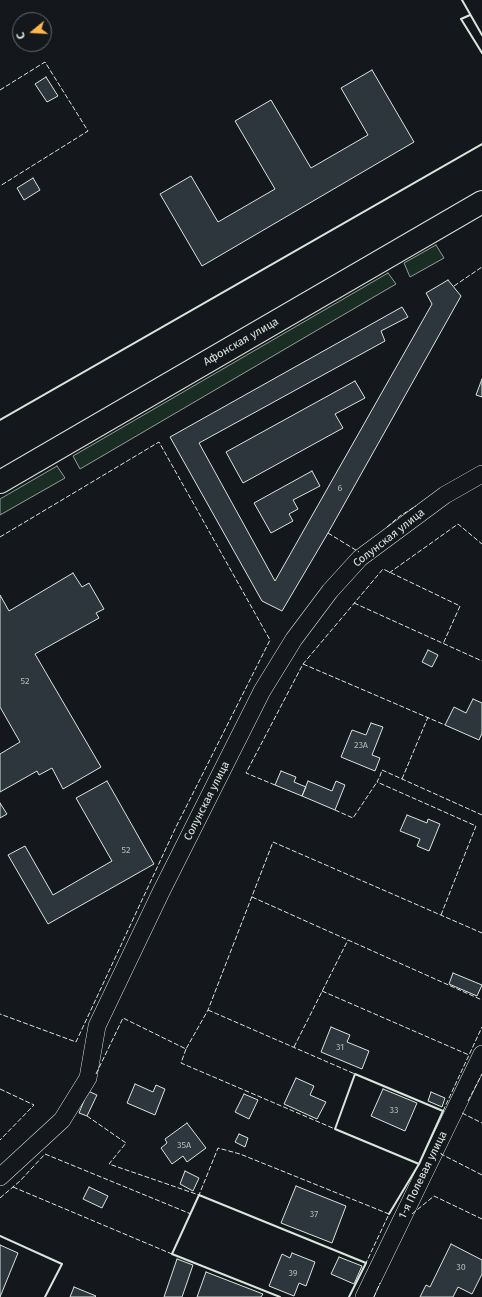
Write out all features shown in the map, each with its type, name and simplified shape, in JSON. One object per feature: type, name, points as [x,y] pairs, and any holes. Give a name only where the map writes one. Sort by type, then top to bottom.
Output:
[{"type":"street","name":"Афонская улица","points":[[0,482],[482,202]]},
{"type":"street","name":"Солунская улица","points":[[0,1177],[62,1120],[88,1078],[97,1026],[262,691],[294,639],[330,591],[360,558],[445,495],[482,474]]},
{"type":"street","name":"1-я Полевая улица","points":[[364,1297],[482,1054]]},
{"type":"green space","points":[[436,245],[444,258],[410,277],[404,263]]},
{"type":"green space","points":[[388,273],[396,284],[80,469],[73,456]]},
{"type":"green space","points":[[57,466],[65,478],[0,515],[0,499]]},
{"type":"building","points":[[372,70],[414,142],[202,266],[160,194],[191,176],[218,222],[275,189],[235,121],[271,100],[311,168],[368,135],[341,88]]},
{"type":"building","points":[[46,77],[58,96],[47,102],[35,84]]},
{"type":"building","points":[[33,178],[40,190],[24,200],[17,188]]},
{"type":"building","points":[[448,280],[461,296],[328,533],[282,611],[262,601],[170,437],[402,307],[408,317],[381,331],[385,341],[199,443],[275,581],[432,304],[426,293]]},
{"type":"building","points":[[482,379],[482,397],[476,395]]},
{"type":"building","points":[[355,381],[365,398],[335,414],[343,428],[243,483],[226,452]]},
{"type":"building","points":[[312,471],[320,486],[293,500],[298,509],[289,514],[293,521],[271,533],[254,503]]},
{"type":"building","points":[[73,573],[82,587],[89,583],[104,609],[96,613],[99,618],[35,654],[101,767],[63,789],[52,768],[39,775],[37,771],[0,792],[0,754],[20,742],[0,707],[0,595],[9,611]]},
{"type":"building","points":[[428,650],[438,655],[432,667],[422,662]]},
{"type":"building","points":[[473,699],[482,703],[482,733],[479,740],[445,725],[454,707],[466,713]]},
{"type":"building","points":[[371,723],[383,727],[372,755],[380,758],[375,771],[341,757],[352,730],[366,735]]},
{"type":"building","points":[[281,771],[296,777],[294,782],[306,787],[302,796],[275,785]]},
{"type":"building","points":[[107,781],[154,864],[48,924],[8,855],[25,846],[53,895],[112,861],[76,798]]},
{"type":"building","points":[[308,781],[332,791],[336,781],[345,785],[335,810],[302,796]]},
{"type":"building","points":[[0,803],[7,814],[0,818]]},
{"type":"building","points":[[407,815],[427,823],[428,819],[440,824],[429,851],[417,846],[420,839],[400,831]]},
{"type":"building","points":[[453,973],[482,985],[477,996],[449,984]]},
{"type":"building","points":[[331,1027],[350,1035],[347,1042],[369,1051],[362,1069],[321,1052]]},
{"type":"building","points":[[296,1078],[314,1086],[310,1095],[326,1102],[317,1119],[284,1104]]},
{"type":"building","points":[[135,1084],[153,1092],[156,1085],[165,1089],[155,1115],[127,1103]]},
{"type":"building","points":[[383,1089],[417,1103],[405,1131],[371,1116]]},
{"type":"building","points":[[88,1091],[97,1095],[87,1116],[79,1113]]},
{"type":"building","points":[[431,1092],[445,1098],[442,1107],[428,1101]]},
{"type":"building","points":[[244,1094],[258,1100],[249,1119],[235,1112]]},
{"type":"building","points":[[187,1123],[206,1148],[187,1162],[183,1156],[172,1164],[161,1148],[167,1143],[165,1139]]},
{"type":"building","points":[[239,1134],[248,1138],[245,1147],[235,1142]]},
{"type":"building","points":[[185,1171],[199,1178],[193,1191],[180,1184]]},
{"type":"building","points":[[296,1186],[346,1206],[332,1243],[281,1223]]},
{"type":"building","points":[[89,1187],[108,1196],[102,1208],[83,1199]]},
{"type":"building","points":[[451,1244],[482,1260],[482,1274],[472,1294],[458,1287],[453,1297],[420,1297],[426,1285],[430,1287]]},
{"type":"building","points":[[0,1245],[18,1253],[0,1297]]},
{"type":"building","points":[[292,1253],[315,1262],[306,1286],[299,1283],[294,1296],[269,1286],[282,1254],[290,1258]]},
{"type":"building","points":[[339,1257],[362,1266],[354,1284],[331,1274]]},
{"type":"building","points":[[177,1259],[193,1265],[182,1297],[164,1297]]},
{"type":"building","points":[[206,1272],[263,1294],[261,1297],[197,1297]]},
{"type":"building","points":[[74,1287],[96,1296],[70,1297]]},
{"type":"fence","points":[[0,90],[45,62],[88,131],[0,186]]},
{"type":"fence","points":[[454,286],[482,267]]},
{"type":"fence","points":[[0,537],[159,442],[270,640],[175,829],[76,1042],[0,1014]]},
{"type":"fence","points":[[387,527],[400,516],[416,506]]},
{"type":"fence","points":[[389,573],[458,524],[482,544]]},
{"type":"fence","points":[[328,533],[359,552]]},
{"type":"fence","points":[[275,785],[246,773],[303,664],[383,569],[460,606],[443,644]]},
{"type":"fence","points":[[354,603],[482,661]]},
{"type":"fence","points":[[303,664],[445,725]]},
{"type":"fence","points":[[402,779],[428,717]]},
{"type":"fence","points":[[441,915],[476,826],[377,782],[382,770],[482,815]]},
{"type":"fence","points":[[335,810],[353,818],[377,782]]},
{"type":"fence","points":[[96,1074],[123,1018],[186,1049],[208,1010],[273,842],[482,933]]},
{"type":"fence","points":[[252,897],[482,1000]]},
{"type":"fence","points":[[294,1047],[348,940]]},
{"type":"fence","points":[[322,991],[469,1055]]},
{"type":"fence","points":[[208,1010],[355,1074]]},
{"type":"fence","points":[[443,1111],[482,1027]]},
{"type":"fence","points":[[186,1049],[181,1063],[335,1129]]},
{"type":"fence","points":[[468,1101],[482,1074]]},
{"type":"fence","points":[[0,1089],[34,1105],[0,1140]]},
{"type":"fence","points":[[462,1113],[482,1123]]},
{"type":"fence","points":[[87,1116],[126,1143],[109,1164],[199,1195],[218,1148],[240,1154],[389,1214],[366,1263]]},
{"type":"fence","points":[[441,1153],[482,1175]]},
{"type":"fence","points":[[0,1198],[20,1181],[45,1154],[191,1214]]},
{"type":"fence","points":[[13,1187],[172,1254]]},
{"type":"fence","points":[[412,1214],[434,1196],[482,1219]]},
{"type":"fence","points":[[374,1297],[380,1283]]},
{"type":"wall","points":[[462,0],[482,35]]},
{"type":"wall","points":[[470,15],[461,19],[482,53]]},
{"type":"wall","points":[[0,420],[482,144]]},
{"type":"wall","points":[[389,1214],[419,1164],[443,1111],[355,1074],[335,1129],[419,1164]]},
{"type":"wall","points":[[280,1297],[172,1254],[199,1195],[366,1263],[349,1297]]},
{"type":"wall","points":[[0,1236],[62,1264],[45,1297]]}]
